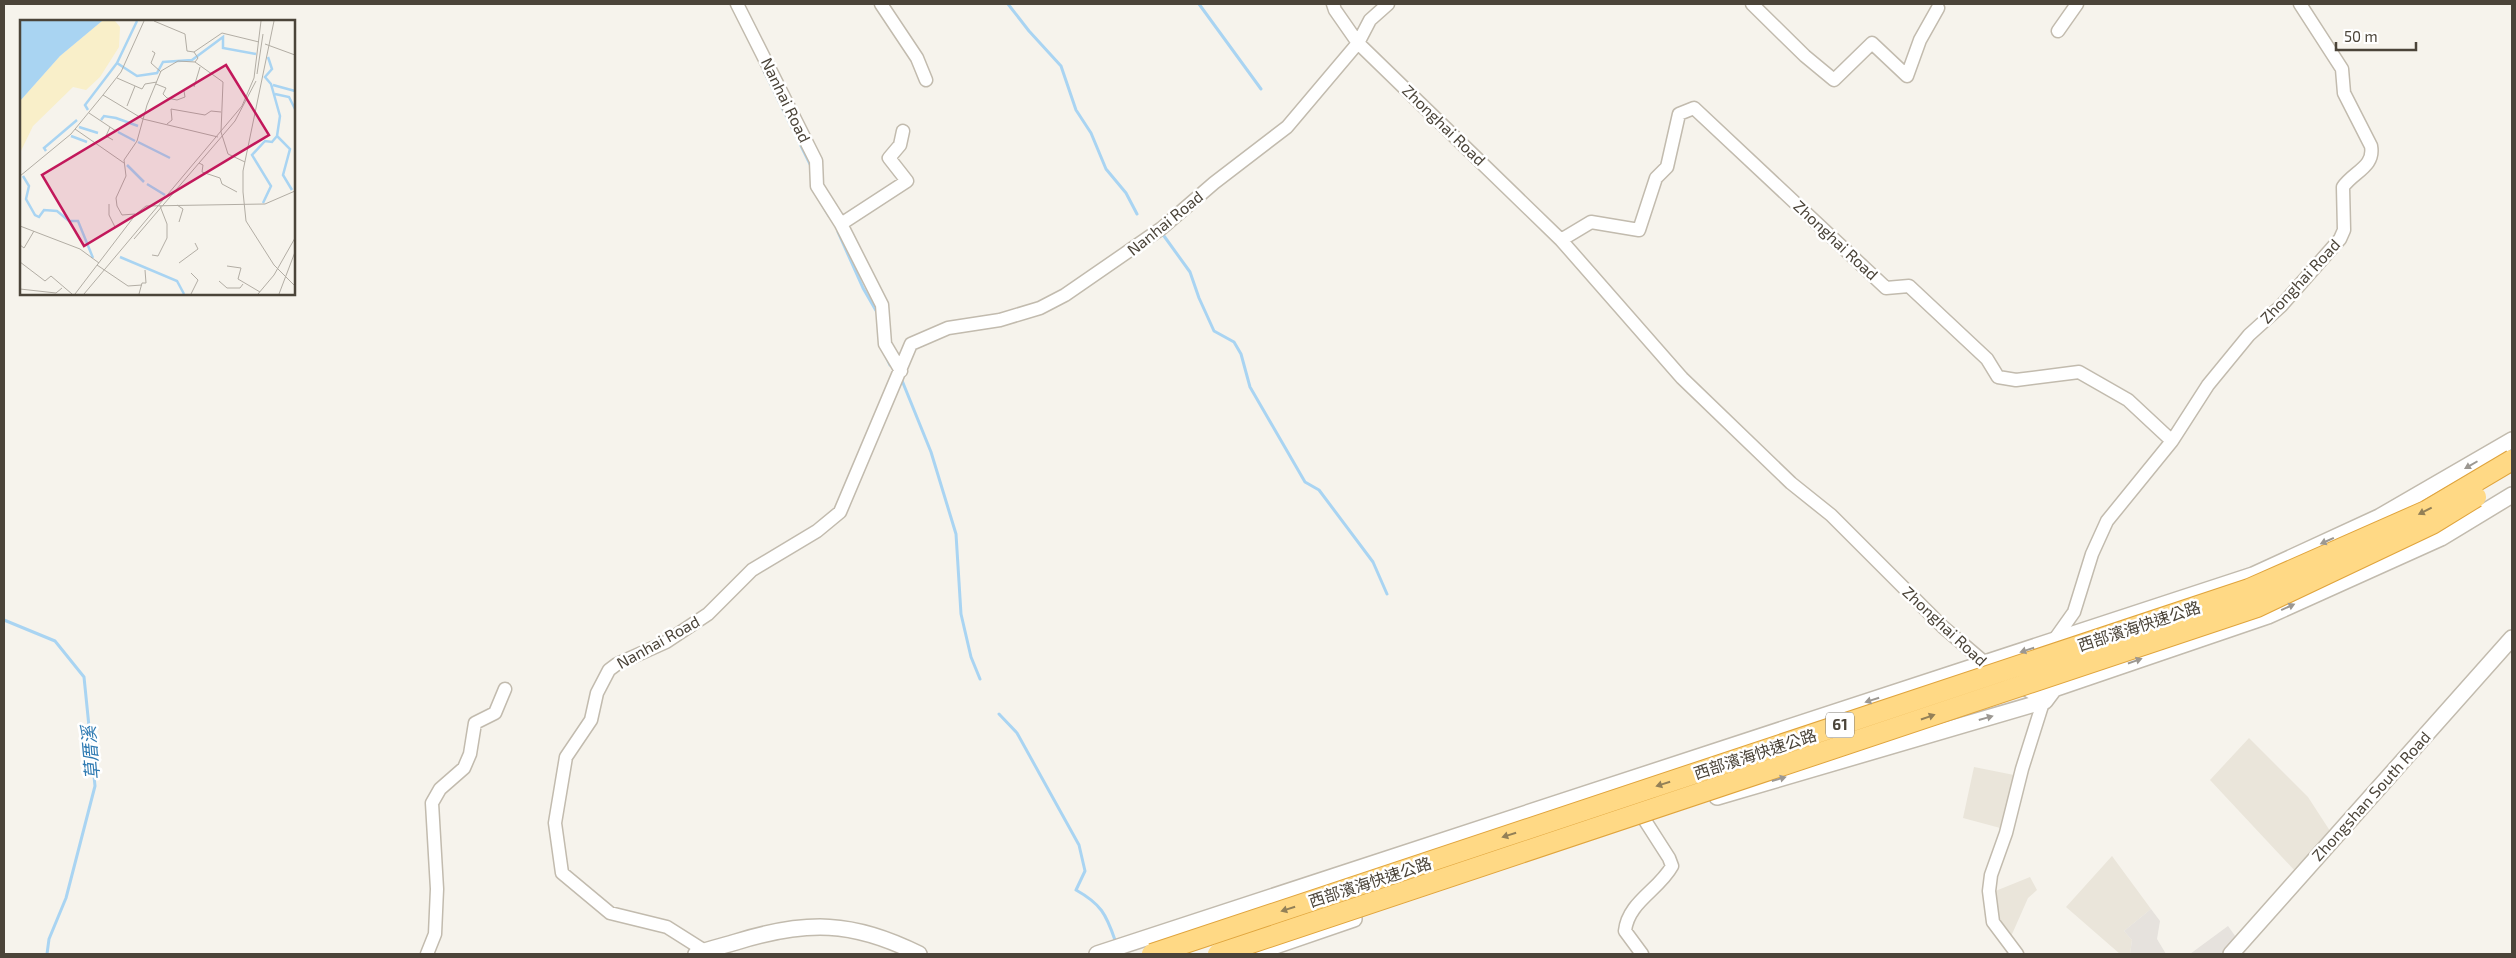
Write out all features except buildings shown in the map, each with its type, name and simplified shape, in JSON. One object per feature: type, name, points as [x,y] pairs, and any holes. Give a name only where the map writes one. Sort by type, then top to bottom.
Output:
[{"type":"highway","name":"西部濱海快速公路","points":[[1152,954],[2249,589],[2426,511],[2512,460]]},
{"type":"highway","name":"西部濱海快速公路","points":[[1218,954],[2257,606],[2432,524],[2512,475]]},
{"type":"street","name":"Nanhai Road","points":[[737,4],[816,161],[817,186],[841,224],[882,306],[885,344],[901,371]]},
{"type":"street","points":[[881,4],[916,58],[926,80]]},
{"type":"street","name":"Zhonghai Road","points":[[1333,4],[1335,10],[1358,43],[1562,240],[1682,378],[1791,483],[1831,515],[1943,627],[1984,663],[2044,701]]},
{"type":"street","name":"Nanhai Road","points":[[700,952],[667,926],[610,913],[562,873],[555,823],[566,757],[591,720],[597,693],[609,670],[617,664],[666,642],[708,614],[752,570],[817,531],[840,512],[854,483],[874,428],[901,371],[911,344],[948,328],[1000,320],[1040,308],[1073,290],[1162,228],[1214,183],[1287,127],[1358,43],[1370,20],[1388,4]]},
{"type":"street","points":[[1752,4],[1805,56],[1834,80],[1872,43],[1907,76],[1920,40],[1938,8]]},
{"type":"street","points":[[2058,31],[2076,4]]},
{"type":"street","name":"Zhonghai Road","points":[[2016,954],[1993,922],[1989,891],[1991,875],[2006,834],[2022,769],[2044,701],[2053,642],[2074,612],[2092,554],[2107,521],[2172,441],[2208,385],[2243,342],[2281,306],[2340,239],[2344,230],[2342,187],[2368,164],[2372,154],[2371,146],[2344,93],[2342,69],[2300,4]]},
{"type":"street","name":"Zhonghai Road","points":[[1562,240],[1591,222],[1639,230],[1656,178],[1668,167],[1679,114],[1694,108],[1886,288],[1909,286],[1987,359],[1998,377],[2016,380],[2079,372],[2128,400],[2172,441]]},
{"type":"street","points":[[841,224],[907,181],[889,158],[900,145],[903,131]]},
{"type":"street","points":[[1097,954],[2253,575],[2379,517],[2512,440]]},
{"type":"street","points":[[1252,954],[1644,819],[2044,701],[2054,689],[2268,616],[2441,538],[2512,495]]},
{"type":"street","name":"Zhongshan South Road","points":[[2231,954],[2512,638]]},
{"type":"street","points":[[427,954],[435,934],[437,889],[432,803],[440,789],[464,768],[470,754],[475,723],[495,713],[505,689]]},
{"type":"street","points":[[1642,954],[1625,931],[1626,922],[1632,910],[1672,866],[1669,858],[1644,819]]},
{"type":"street","points":[[700,952],[774,930],[809,926],[854,930],[895,942],[919,954]]},
{"type":"shaded area","points":[[2249,738],[2308,797],[2332,834],[2297,873],[2210,780]]},
{"type":"shaded area","points":[[1974,767],[2014,775],[2004,829],[1963,818]]},
{"type":"shaded area","points":[[2112,856],[2151,909],[2124,931],[2132,940],[2130,954],[2120,954],[2066,907]]},
{"type":"shaded area","points":[[2030,877],[2037,890],[2028,898],[2009,941],[2000,928],[1993,892]]},
{"type":"shaded area","points":[[2151,909],[2160,921],[2157,939],[2166,954],[2130,954],[2132,940],[2124,931]]},
{"type":"shaded area","points":[[2228,926],[2238,940],[2225,954],[2190,954]]},
{"type":"waterway","points":[[1008,4],[1029,31],[1061,66],[1076,110],[1091,133],[1106,169],[1126,193],[1137,214]]},
{"type":"waterway","points":[[1199,4],[1261,89]]},
{"type":"waterway","points":[[764,71],[811,166]]},
{"type":"waterway","points":[[817,196],[829,216]]},
{"type":"waterway","points":[[838,232],[863,288],[878,314]]},
{"type":"waterway","points":[[1164,236],[1190,272],[1214,331],[1234,342],[1241,354],[1250,387],[1305,482],[1319,490],[1373,562],[1387,594]]},
{"type":"waterway","points":[[884,352],[890,365]]},
{"type":"waterway","points":[[901,378],[931,452],[956,534],[961,614],[971,657],[980,679]]},
{"type":"waterway","name":"草厝溪","points":[[4,620],[55,641],[84,677],[95,786],[66,898],[49,939],[47,954]]},
{"type":"waterway","points":[[999,714],[1017,733],[1079,845],[1085,871],[1076,890],[1091,900],[1102,911],[1115,940]]}]
